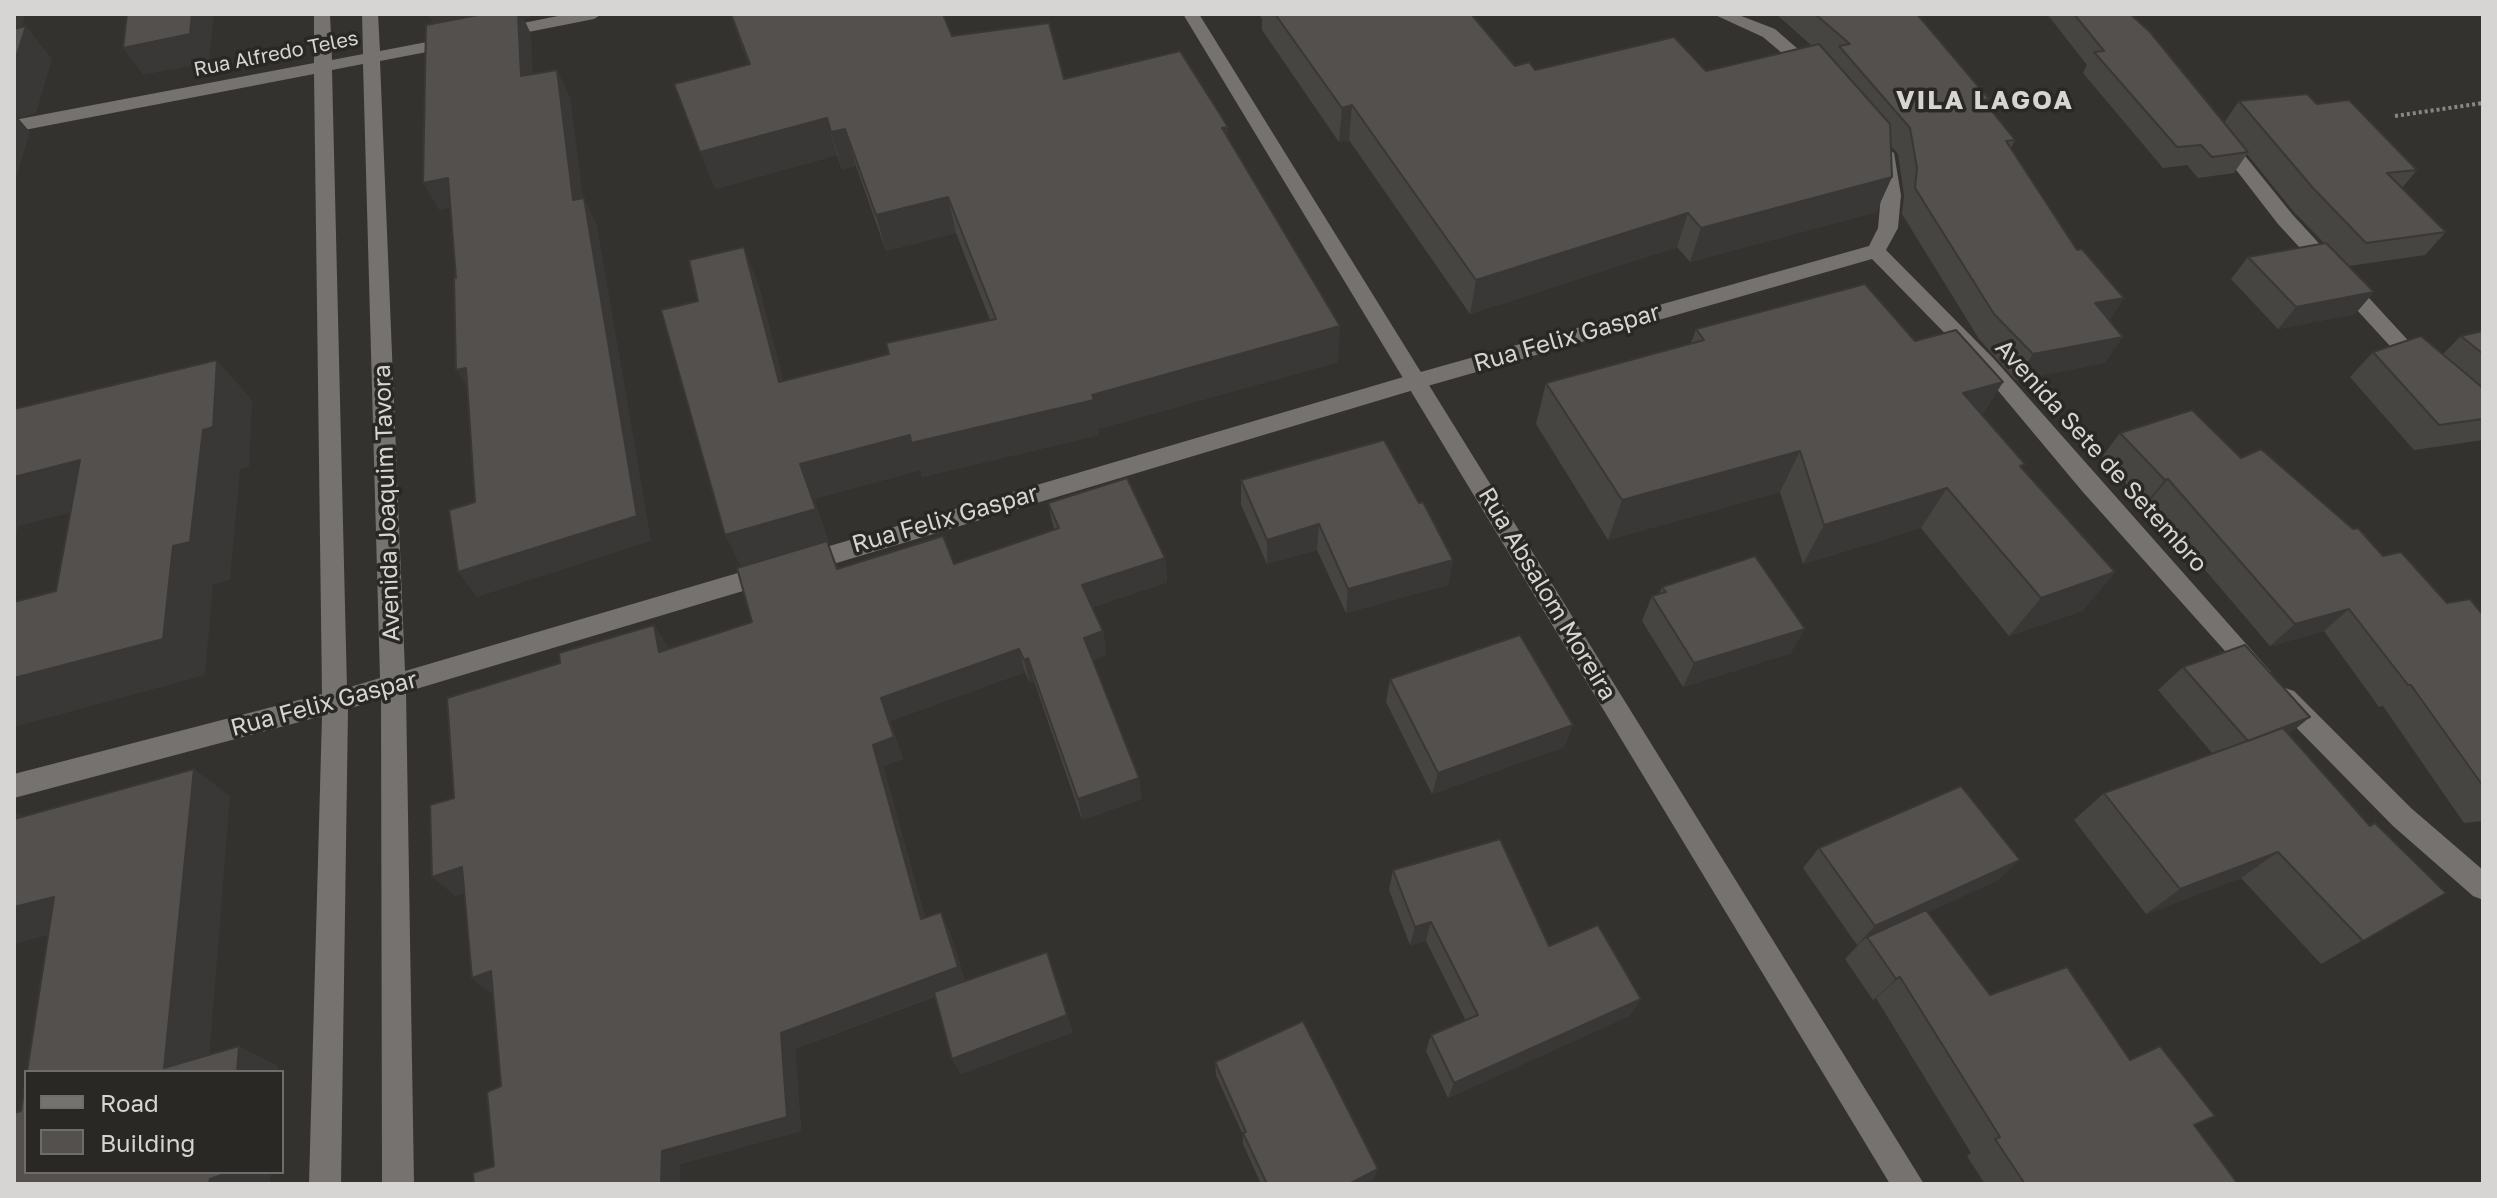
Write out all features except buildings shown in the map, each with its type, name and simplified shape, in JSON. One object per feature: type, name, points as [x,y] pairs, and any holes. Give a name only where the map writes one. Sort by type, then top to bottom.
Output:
[{"type":"street","points":[[322,14],[335,702],[325,1184]]},
{"type":"street","name":"Avenida Joaquim Tavora","points":[[370,14],[393,686],[398,1184]]},
{"type":"street","name":"Rua Alfredo Teles","points":[[14,126],[594,14]]},
{"type":"street","name":"Rua Absalom Moreira","points":[[1191,14],[1904,1181]]},
{"type":"street","points":[[1721,14],[1769,33],[1813,70],[1829,88]]},
{"type":"street","points":[[2207,122],[2285,219],[2410,358],[2434,378]]},
{"type":"street","points":[[1870,136],[1887,156],[1891,195],[1888,228],[1876,251]]},
{"type":"street","name":"Rua Felix Gaspar","points":[[14,786],[393,686],[1417,381],[1876,251]]},
{"type":"street","name":"Avenida Sete de Setembro","points":[[1876,251],[1987,364],[2090,485],[2270,684],[2402,817],[2483,887]]},
{"type":"path","points":[[2395,116],[2483,103]]},
{"type":"district","name":"VILA LAGOA","points":[[1985,101]]}]
